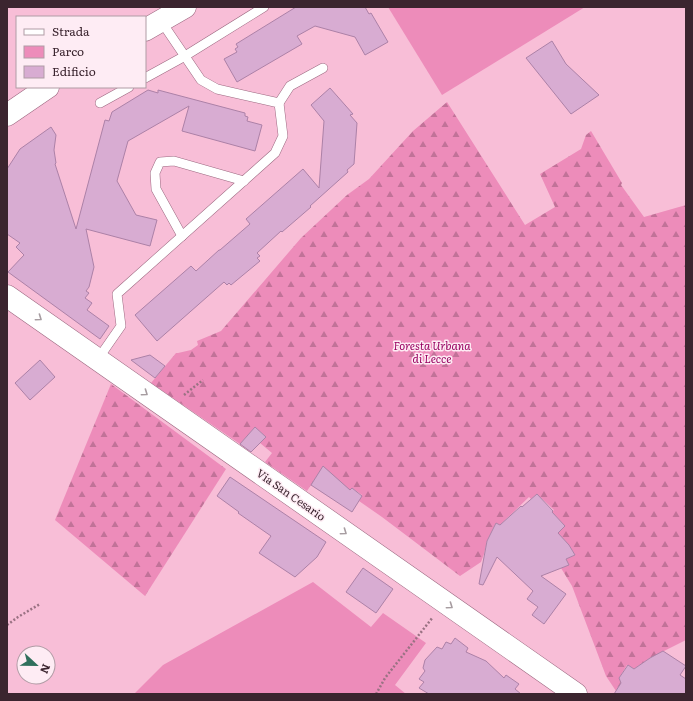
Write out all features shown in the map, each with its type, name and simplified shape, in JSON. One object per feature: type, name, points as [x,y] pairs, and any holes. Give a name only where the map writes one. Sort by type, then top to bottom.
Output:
[{"type":"main road","points":[[153,25],[184,7]]},
{"type":"main road","points":[[7,115],[47,88]]},
{"type":"main road","name":"Via San Cesario","points":[[7,296],[576,694]]},
{"type":"lane","points":[[146,77],[185,56],[264,7]]},
{"type":"lane","points":[[153,25],[185,56],[202,80],[217,89],[279,103]]},
{"type":"lane","points":[[98,359],[121,326],[117,294],[275,153],[283,136],[279,103],[290,86],[323,68]]},
{"type":"lane","points":[[100,103],[127,88]]},
{"type":"lane","points":[[182,236],[156,189],[155,172],[160,162],[174,161],[244,181]]},
{"type":"path","points":[[169,410],[177,401],[203,380]]},
{"type":"path","points":[[376,694],[385,678],[444,602]]},
{"type":"path","points":[[7,625],[40,604]]},
{"type":"green space","points":[[388,7],[585,7],[442,95]]},
{"type":"green space","name":"Foresta Urbana di Lecce","points":[[447,102],[525,225],[555,207],[540,174],[581,149],[586,135],[591,131],[622,183],[621,185],[644,217],[686,205],[686,640],[650,658],[634,669],[627,665],[619,678],[621,683],[616,691],[606,676],[572,586],[561,568],[569,565],[566,559],[575,555],[569,545],[558,533],[565,526],[552,512],[554,510],[537,494],[531,499],[529,497],[500,525],[496,523],[487,541],[481,562],[460,576],[359,501],[362,495],[352,488],[348,494],[323,467],[307,491],[265,462],[272,453],[260,443],[265,436],[255,427],[240,444],[151,383],[176,353],[191,350],[198,345],[197,341],[221,331],[301,238],[347,195],[369,179],[413,131]]},
{"type":"green space","points":[[111,384],[226,469],[145,596],[55,520]]},
{"type":"green space","points":[[313,582],[371,627],[383,613],[426,643],[395,685],[406,694],[134,694],[163,665]]},
{"type":"building","points":[[296,7],[365,7],[369,14],[371,13],[388,42],[365,55],[355,37],[315,26],[297,36],[302,44],[237,82],[224,59],[237,52],[235,49],[238,47],[236,44]]},
{"type":"building","points":[[552,41],[566,64],[599,95],[571,114],[526,58]]},
{"type":"building","points":[[330,88],[353,114],[350,115],[357,123],[354,164],[347,170],[348,172],[310,206],[311,207],[257,253],[260,256],[257,258],[260,261],[231,285],[229,283],[227,285],[224,282],[157,341],[135,315],[191,266],[196,271],[250,224],[246,219],[303,169],[319,188],[324,121],[311,105]]},
{"type":"building","points":[[148,90],[158,93],[158,90],[245,113],[245,116],[248,117],[247,121],[262,125],[255,151],[182,131],[189,106],[128,141],[117,181],[136,215],[157,220],[150,246],[86,229],[94,267],[89,287],[86,291],[89,293],[85,298],[92,303],[87,310],[109,326],[100,339],[8,272],[24,255],[16,247],[20,243],[7,234],[7,169],[20,149],[51,127],[56,135],[54,150],[55,164],[76,229],[105,120],[109,121],[112,112]]},
{"type":"building","points":[[150,355],[165,366],[155,378],[131,360]]},
{"type":"building","points":[[40,360],[55,377],[30,400],[15,383]]},
{"type":"building","points":[[255,427],[266,437],[251,452],[240,444]]},
{"type":"building","points":[[323,466],[350,490],[352,488],[362,496],[352,512],[311,485]]},
{"type":"building","points":[[230,477],[326,542],[317,557],[295,577],[259,553],[271,536],[217,496]]},
{"type":"building","points":[[537,494],[565,526],[558,533],[569,545],[575,555],[566,559],[569,565],[541,576],[566,594],[544,624],[532,615],[538,607],[527,599],[533,591],[497,557],[483,585],[479,584],[487,541],[496,523],[500,525]]},
{"type":"building","points":[[363,568],[393,589],[376,613],[346,592]]},
{"type":"building","points":[[455,638],[468,648],[466,652],[486,661],[504,678],[506,675],[519,684],[515,689],[521,694],[429,694],[419,688],[424,682],[419,679],[425,671],[423,668],[425,660],[437,647],[442,649],[446,642],[451,644]]},
{"type":"building","points":[[663,651],[686,666],[680,675],[686,679],[686,694],[614,694],[621,683],[619,678],[628,665],[634,669]]}]
